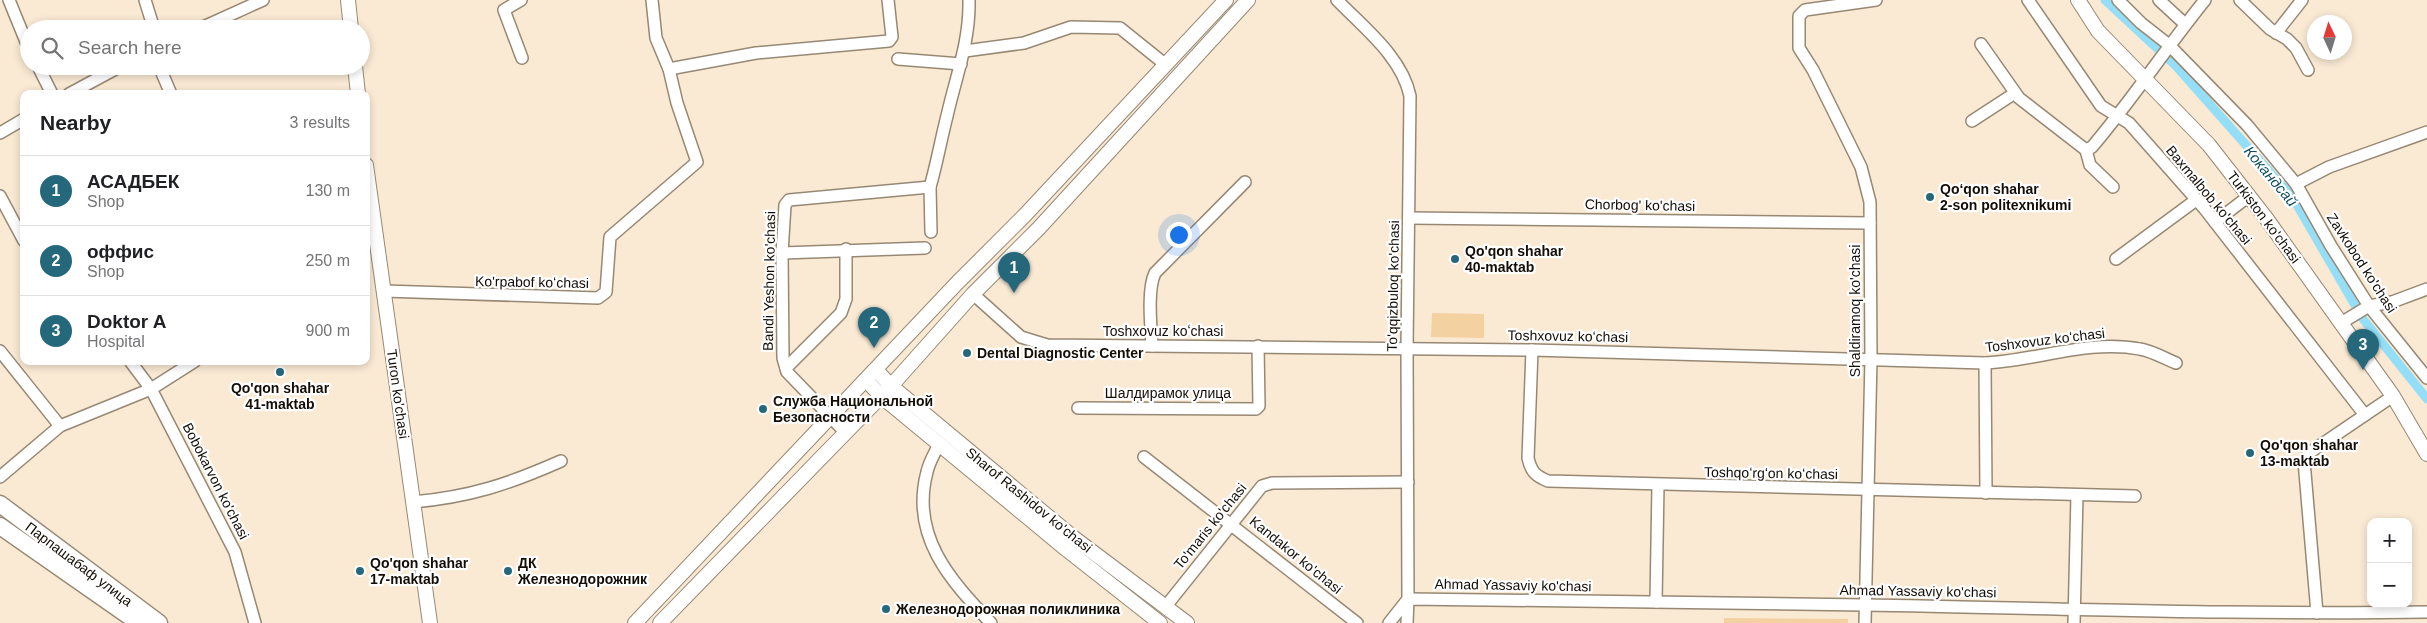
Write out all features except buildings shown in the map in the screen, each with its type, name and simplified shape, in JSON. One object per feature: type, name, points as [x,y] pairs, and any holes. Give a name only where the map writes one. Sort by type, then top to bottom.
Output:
[{"type":"highway","name":"Парпашабаф улица","points":[[0,504],[109,595],[139,623]]},
{"type":"highway","name":"Парпашабаф улица","points":[[0,526],[109,595],[159,623]]},
{"type":"main road","points":[[348,0],[350,20]]},
{"type":"main road","points":[[635,623],[1226,0]]},
{"type":"main road","points":[[660,623],[886,391],[974,294],[1039,228],[1248,0]]},
{"type":"main road","name":"Turkiston ko'chasi","points":[[2078,0],[2098,31],[2209,145],[2346,320],[2427,454]]},
{"type":"main road","points":[[356,75],[358,90]]},
{"type":"main road","name":"Turon ko'chasi","points":[[370,197],[430,623]]},
{"type":"main road","name":"Sharof Rashidov ko'chasi","points":[[871,375],[939,444],[1154,621]]},
{"type":"main road","name":"Sharof Rashidov ko'chasi","points":[[886,391],[1074,538],[1187,623]]},
{"type":"street","points":[[9,0],[20,27]]},
{"type":"street","points":[[145,0],[151,20]]},
{"type":"street","points":[[219,20],[262,0]]},
{"type":"street","points":[[521,0],[504,10],[522,58]]},
{"type":"street","name":"Ko'rpabof koʻchasi","points":[[384,291],[499,296],[598,298],[603,296],[606,292],[610,237],[697,162],[677,103],[669,69],[656,38],[652,0]]},
{"type":"street","points":[[669,69],[756,53],[889,42],[892,37],[888,0]]},
{"type":"street","points":[[931,232],[930,186],[965,51],[970,22],[968,0]]},
{"type":"street","name":"To'qqizbuloq ko'chasi","points":[[1337,0],[1397,63],[1407,81],[1410,96],[1407,348],[1407,623]]},
{"type":"street","name":"Shaldiramoq ko'chasi","points":[[1865,623],[1871,359],[1870,202],[1861,168],[1813,70],[1799,48],[1799,16],[1805,10],[1876,0]]},
{"type":"street","name":"Baxmalbob ko'chasi","points":[[2028,0],[2101,106],[2129,123],[2215,222],[2365,415]]},
{"type":"street","name":"Zavkobod ko'chasi","points":[[2118,0],[2248,125],[2296,184],[2331,246],[2369,306],[2427,378]]},
{"type":"street","points":[[2159,0],[2185,24]]},
{"type":"street","points":[[2086,150],[2092,147],[2117,117],[2167,47],[2205,0]]},
{"type":"street","points":[[2240,0],[2276,33],[2296,48],[2308,70]]},
{"type":"street","points":[[2276,33],[2302,0]]},
{"type":"street","points":[[965,51],[1024,43],[1071,27],[1120,28],[1166,65]]},
{"type":"street","points":[[1981,44],[2015,93],[2086,150],[2090,165],[2113,186]]},
{"type":"street","points":[[898,59],[961,64]]},
{"type":"street","points":[[42,75],[50,90]]},
{"type":"street","points":[[76,90],[104,75]]},
{"type":"street","points":[[163,75],[169,90]]},
{"type":"street","points":[[1972,121],[2015,93]]},
{"type":"street","points":[[0,133],[20,121]]},
{"type":"street","points":[[2296,184],[2329,167],[2427,132]]},
{"type":"street","points":[[1152,346],[1152,278],[1245,182]]},
{"type":"street","name":"Bandi Yeshon ko'chasi","points":[[845,432],[791,377],[783,358],[782,253],[785,205],[789,200],[930,186]]},
{"type":"street","points":[[0,196],[20,234]]},
{"type":"street","points":[[2215,222],[2249,196]]},
{"type":"street","points":[[2116,259],[2196,200]]},
{"type":"street","name":"Chorbog' ko'chasi","points":[[1409,218],[1870,223]]},
{"type":"street","points":[[782,253],[846,249],[925,248]]},
{"type":"street","points":[[786,368],[841,312],[846,299],[846,249]]},
{"type":"street","points":[[2346,320],[2369,306],[2392,302],[2427,289]]},
{"type":"street","name":"Toshxovuz koʻchasi","points":[[974,294],[1021,337],[1047,345],[1532,350],[1985,363],[2014,362],[2090,347],[2141,349],[2176,363]]},
{"type":"street","name":"Шалдирамок улица","points":[[1078,408],[1258,408],[1258,346]]},
{"type":"street","name":"Toshqoʻrgʻon koʻchasi","points":[[1532,350],[1528,458],[1530,468],[1537,477],[1548,481],[1658,486],[2135,496]]},
{"type":"street","points":[[0,351],[60,426]]},
{"type":"street","points":[[1985,363],[1986,493]]},
{"type":"street","name":"Bobokarvon ko'chasi","points":[[133,365],[151,389],[235,552],[255,623]]},
{"type":"street","points":[[0,477],[60,426],[151,389],[189,365]]},
{"type":"street","points":[[2317,613],[2304,460],[2308,453],[2393,396]]},
{"type":"street","points":[[939,444],[927,471],[922,506],[932,549],[957,587],[991,623]]},
{"type":"street","name":"Kandakor ko'chasi","points":[[1144,457],[1232,523],[1357,623]]},
{"type":"street","points":[[413,502],[480,492],[517,481],[561,461]]},
{"type":"street","name":"To'maris ko'chasi","points":[[1166,606],[1262,486],[1266,484],[1408,482]]},
{"type":"street","points":[[1656,602],[1658,486]]},
{"type":"street","points":[[2074,623],[2077,495]]},
{"type":"street","points":[[1389,623],[1408,599]]},
{"type":"street","name":"Ahmad Yassaviy ko'chasi","points":[[1408,599],[2317,613],[2340,618],[2427,612]]},
{"type":"shaded area","points":[[1432,313],[1484,314],[1484,338],[1431,337]]},
{"type":"shaded area","points":[[1724,618],[1848,619],[1848,623],[1724,623]]},
{"type":"waterway","name":"Кокандсай","points":[[2105,0],[2176,66],[2293,198],[2363,319],[2427,399]]},
{"type":"place","name":"Qoʻqon shahar 2-son politexnikumi","points":[[1930,197]]},
{"type":"place","name":"Qo'qon shahar 40-maktab","points":[[1455,259]]},
{"type":"place","name":"АСАДБЕК","points":[[1014,293]]},
{"type":"place","name":"оффис","points":[[874,348]]},
{"type":"place","name":"Dental Diagnostic Center","points":[[967,353]]},
{"type":"place","name":"Doktor A","points":[[2363,370]]},
{"type":"place","name":"Qo'qon shahar 41-maktab","points":[[280,372]]},
{"type":"place","name":"Служба Национальной Безопасности","points":[[763,409]]},
{"type":"place","name":"Qo'qon shahar 13-maktab","points":[[2250,453]]},
{"type":"place","name":"Qo'qon shahar 17-maktab","points":[[360,571]]},
{"type":"place","name":"ДК Железнодорожник","points":[[508,571]]},
{"type":"place","name":"Железнодорожная поликлиника","points":[[886,609]]}]
